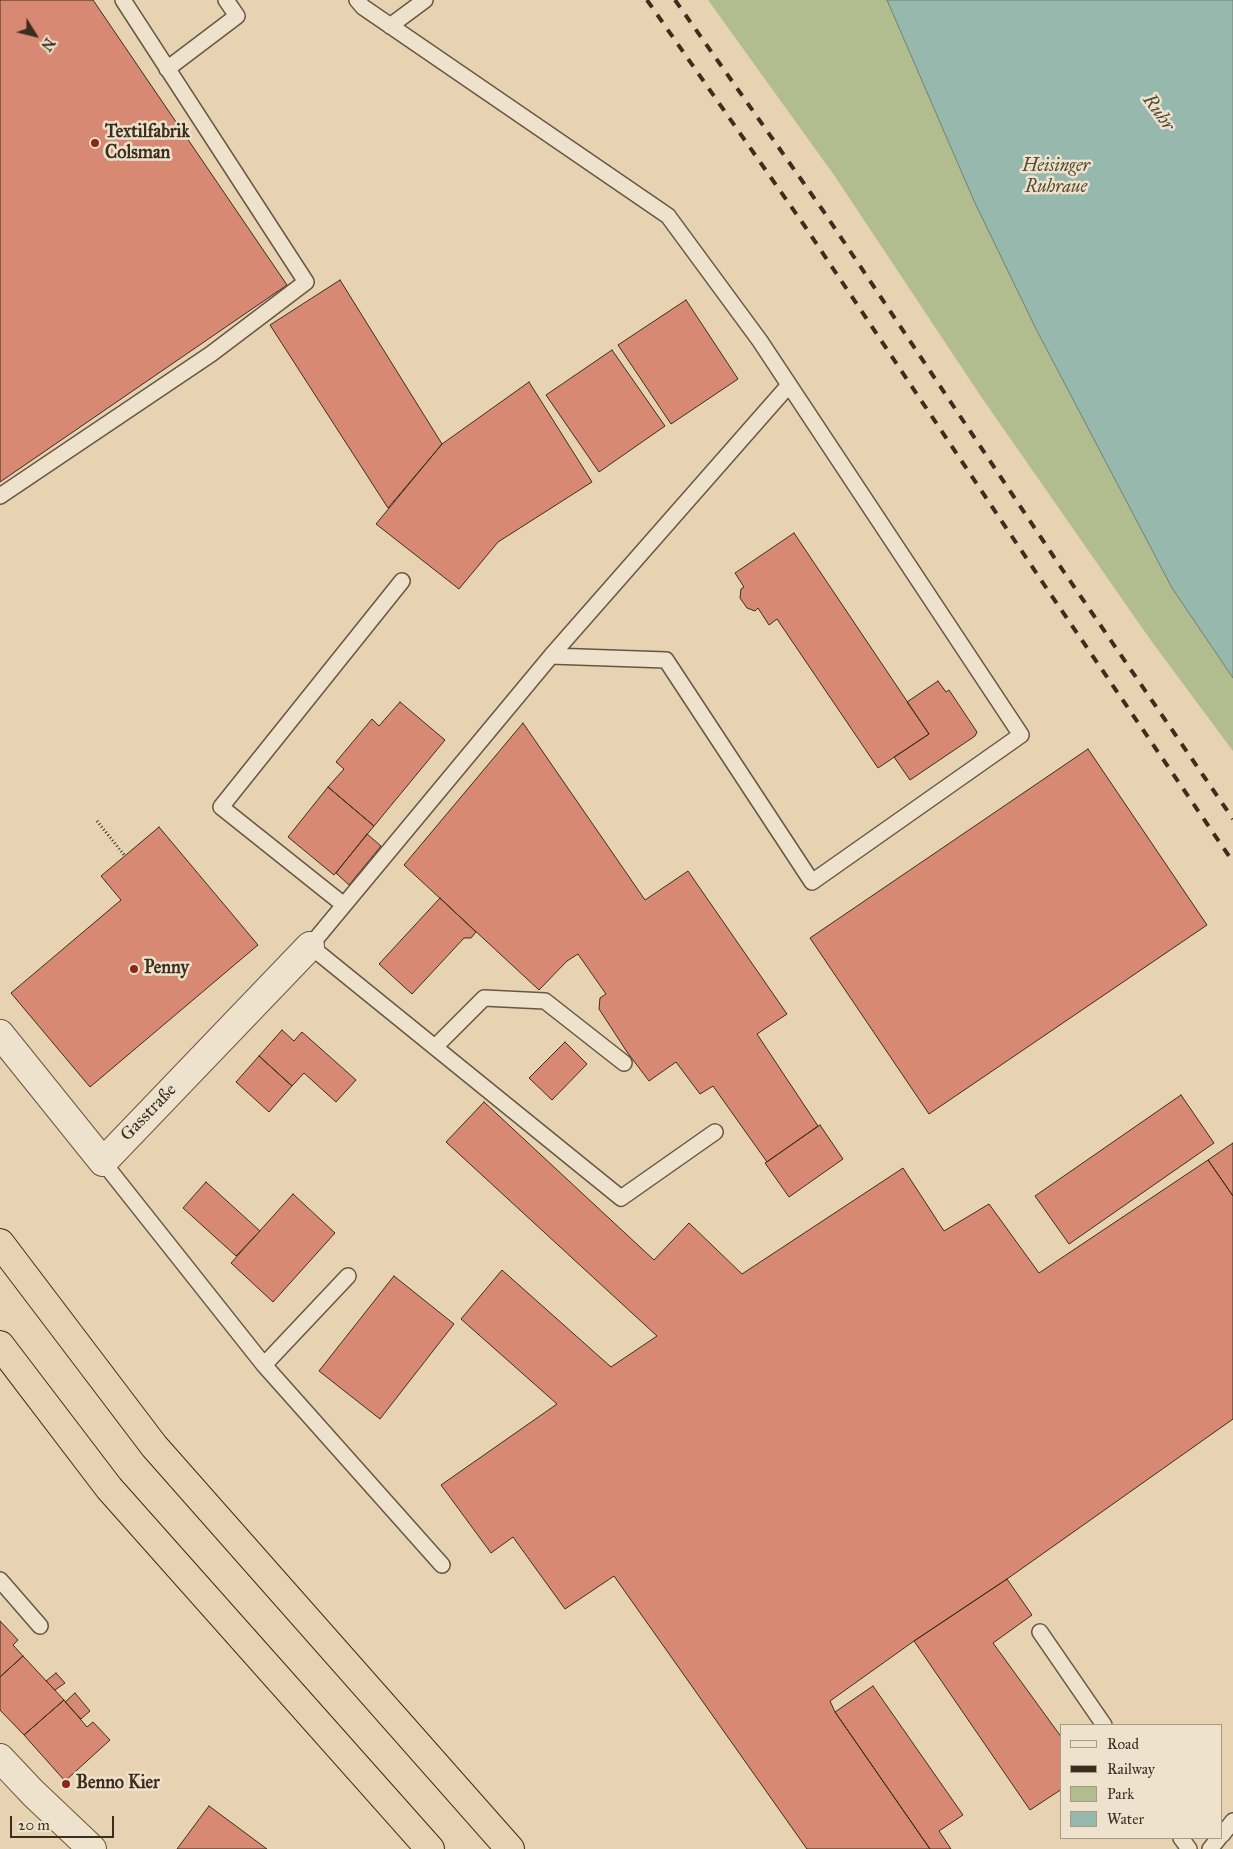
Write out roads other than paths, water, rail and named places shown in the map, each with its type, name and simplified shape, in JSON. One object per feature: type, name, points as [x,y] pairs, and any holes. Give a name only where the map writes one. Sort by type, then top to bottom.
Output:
[{"type":"highway","points":[[0,1243],[154,1446],[510,1849]]},
{"type":"highway","points":[[0,1345],[109,1488],[430,1849]]},
{"type":"street","name":"Gasstraße","points":[[103,1162],[310,946]]},
{"type":"street","points":[[0,1034],[103,1162]]},
{"type":"street","points":[[0,1758],[33,1793],[92,1849]]},
{"type":"lane","points":[[0,496],[211,354],[306,282],[123,0]]},
{"type":"lane","points":[[167,69],[237,16],[226,0]]},
{"type":"lane","points":[[358,0],[363,7],[390,26],[668,216],[760,341],[1021,736],[812,882],[666,660],[551,656]]},
{"type":"lane","points":[[390,26],[425,0]]},
{"type":"lane","points":[[715,1132],[621,1198],[310,946],[551,656],[789,385]]},
{"type":"lane","points":[[344,905],[221,808],[402,581]]},
{"type":"lane","points":[[435,1047],[484,998],[545,1001],[624,1063]]},
{"type":"lane","points":[[103,1162],[264,1365],[442,1565]]},
{"type":"lane","points":[[264,1365],[348,1276]]},
{"type":"lane","points":[[0,1580],[40,1626]]},
{"type":"lane","points":[[1040,1632],[1103,1724]]},
{"type":"lane","points":[[1223,1834],[1233,1822]]},
{"type":"lane","points":[[1210,1849],[1218,1839]]},
{"type":"water","name":"Heisinger Ruhraue","points":[[887,0],[1233,0],[1233,678],[1172,588],[1036,329],[975,203]]},
{"type":"railway","points":[[647,0],[804,225],[1045,586],[1233,862]]},
{"type":"railway","points":[[675,0],[824,212],[1064,572],[1233,819]]},
{"type":"place","name":"Textilfabrik Colsman","points":[[95,143]]},
{"type":"place","name":"Penny","points":[[134,969]]},
{"type":"place","name":"Benno Kier","points":[[66,1784]]},
{"type":"water label","name":"Ruhr","points":[[1158,113]]}]
